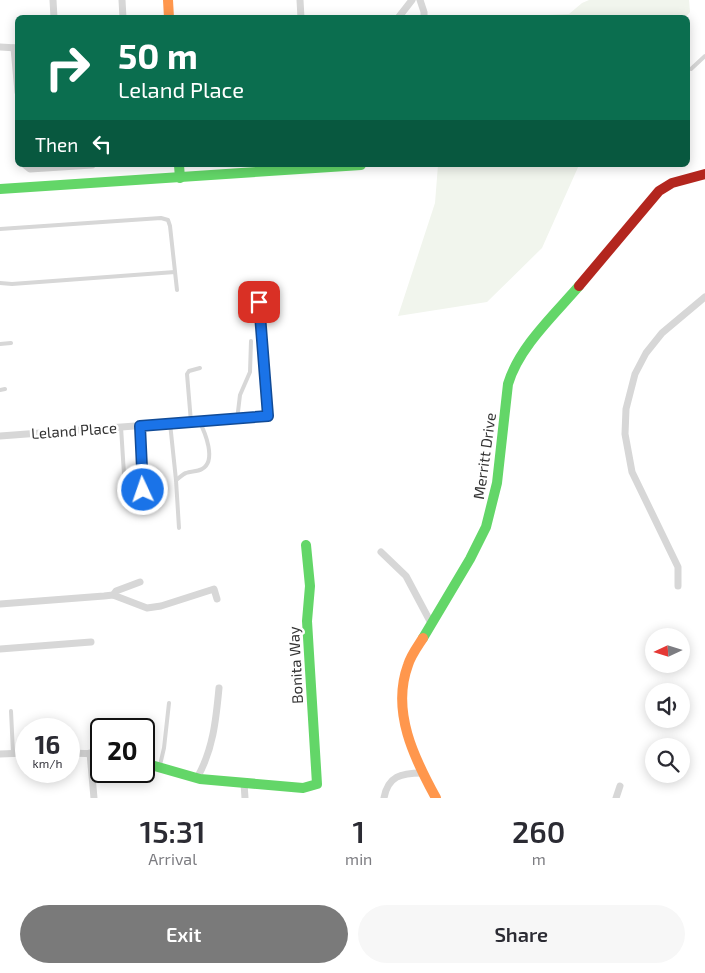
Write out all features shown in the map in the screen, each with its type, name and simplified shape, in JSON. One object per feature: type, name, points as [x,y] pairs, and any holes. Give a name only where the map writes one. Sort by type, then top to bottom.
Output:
[{"type":"street","points":[[53,0],[54,15]]},
{"type":"street","points":[[122,0],[123,15]]},
{"type":"street","points":[[168,0],[169,15]]},
{"type":"street","points":[[300,0],[301,15]]},
{"type":"street","points":[[400,15],[412,0]]},
{"type":"street","points":[[420,0],[424,15]]},
{"type":"street","points":[[0,46],[15,48]]},
{"type":"street","points":[[28,167],[30,169],[55,167]]},
{"type":"street","points":[[179,167],[180,178]]},
{"type":"street","points":[[0,189],[180,178],[306,167]]},
{"type":"street","name":"Merritt Drive","points":[[436,798],[422,774],[402,717],[401,692],[408,663],[470,559],[486,527],[498,483],[508,384],[512,370],[519,356],[659,192],[672,183],[705,174]]},
{"type":"street","points":[[678,586],[678,567],[632,472],[626,447],[626,409],[635,374],[646,353],[662,333],[705,297]]},
{"type":"street","name":"Leland Place","points":[[0,436],[199,421],[237,420],[268,416]]},
{"type":"street","name":"Bonita Way","points":[[244,783],[303,788],[317,784],[307,621],[310,586],[306,545]]},
{"type":"street","points":[[381,552],[406,576],[431,623]]},
{"type":"street","points":[[113,595],[116,591],[140,582]]},
{"type":"street","points":[[0,604],[113,595],[147,608],[161,606],[214,589],[217,598]]},
{"type":"street","points":[[0,649],[91,642]]},
{"type":"street","points":[[197,778],[206,763],[215,725],[219,688]]},
{"type":"street","points":[[0,754],[13,753]]},
{"type":"street","points":[[80,753],[90,753]]},
{"type":"street","points":[[155,767],[197,778],[244,783],[245,798]]},
{"type":"street","points":[[384,798],[386,787],[390,781],[408,773],[422,774]]},
{"type":"street","points":[[93,783],[94,798]]},
{"type":"street","points":[[616,798],[620,786]]},
{"type":"lane","points":[[691,69],[705,56]]},
{"type":"lane","points":[[0,229],[161,218],[168,220],[176,290]]},
{"type":"lane","points":[[0,283],[12,284],[175,272]]},
{"type":"lane","points":[[259,302],[268,416]]},
{"type":"lane","points":[[237,420],[240,395],[250,372],[251,341]]},
{"type":"lane","points":[[0,344],[11,343]]},
{"type":"lane","points":[[191,422],[187,374],[189,371],[200,368]]},
{"type":"lane","points":[[0,390],[5,389]]},
{"type":"lane","points":[[176,480],[185,473],[200,471],[209,460],[207,437],[199,421]]},
{"type":"lane","points":[[170,423],[179,528]]},
{"type":"lane","points":[[121,427],[125,490],[134,498],[143,490],[140,426]]},
{"type":"lane","points":[[159,768],[164,748],[169,703]]},
{"type":"lane","points":[[11,711],[13,753]]},
{"type":"shaded area","points":[[589,0],[689,0],[690,12],[688,15],[546,15],[569,14],[582,3]]},
{"type":"shaded area","points":[[438,167],[578,167],[542,248],[487,302],[398,316],[435,203]]},
{"type":"traffic: fast","points":[[179,167],[180,178]]},
{"type":"traffic: fast","points":[[0,189],[331,167]]},
{"type":"traffic: fast","points":[[423,638],[470,559],[486,527],[497,483],[508,384],[513,370],[538,332],[579,286]]},
{"type":"traffic: fast","points":[[155,766],[200,779],[303,788],[317,784],[307,621],[310,586],[306,545]]},
{"type":"traffic: slow","points":[[168,0],[169,15]]},
{"type":"traffic: slow","points":[[423,638],[408,665],[403,682],[402,700],[407,734],[420,767],[436,798]]},
{"type":"traffic: jam","points":[[579,286],[659,191],[672,183],[705,174]]},
{"type":"route","points":[[143,490],[140,426],[237,420],[268,416],[259,302]]}]
